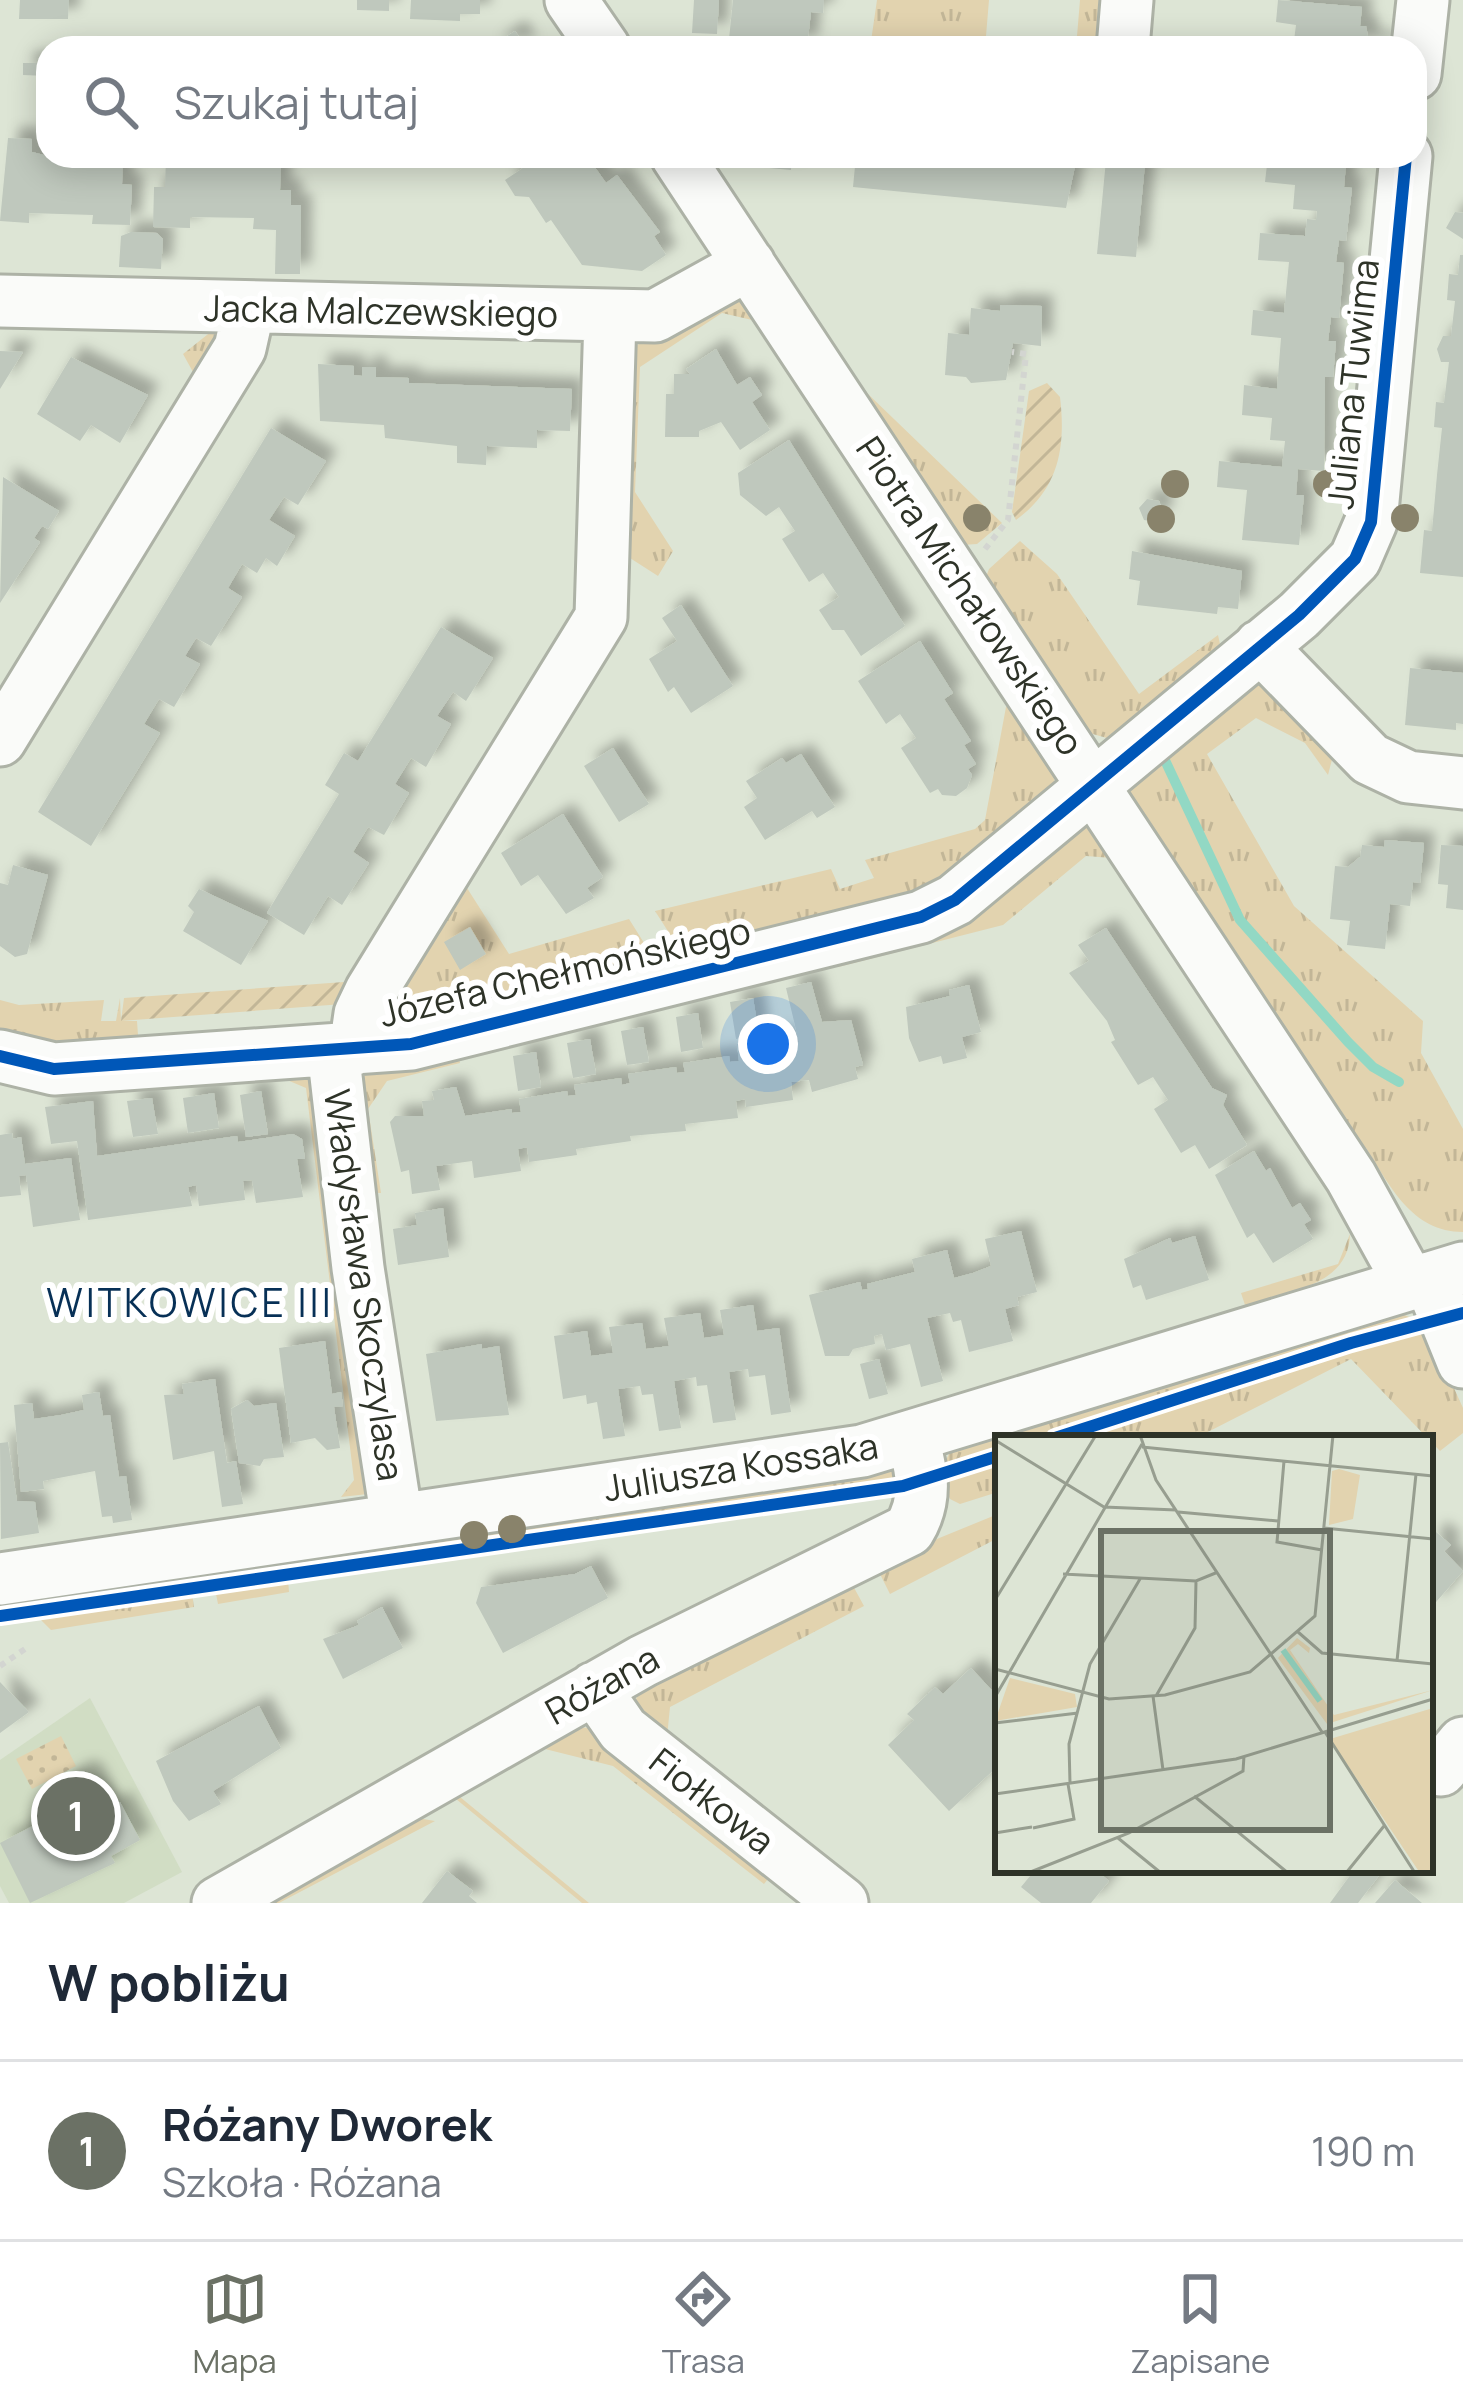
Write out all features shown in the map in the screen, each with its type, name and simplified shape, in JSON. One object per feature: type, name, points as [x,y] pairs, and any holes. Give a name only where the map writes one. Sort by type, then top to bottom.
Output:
[{"type":"street","points":[[572,0],[596,36]]},
{"type":"street","points":[[1124,36],[1127,0]]},
{"type":"street","points":[[1419,36],[1423,0]]},
{"type":"street","name":"Piotra Michałowskiego","points":[[684,168],[1372,1209],[1434,1276],[1463,1362]]},
{"type":"street","name":"Juliana Tuwima","points":[[1094,783],[1260,646],[1354,560],[1371,521],[1405,168]]},
{"type":"street","name":"Jacka Malczewskiego","points":[[0,301],[610,317],[669,313],[749,264]]},
{"type":"street","points":[[0,740],[240,347],[249,308]]},
{"type":"street","name":"Władysława Skoczylasa","points":[[397,1520],[358,1268],[344,1049],[371,991],[595,634],[604,598],[610,317]]},
{"type":"street","points":[[1260,646],[1370,759],[1408,777],[1463,782]]},
{"type":"street","name":"Józefa Chełmońskiego","points":[[0,1056],[54,1069],[411,1044],[921,917],[955,900],[1094,783]]},
{"type":"street","name":"Juliusza Kossaka","points":[[0,1579],[862,1451],[1434,1276]]},
{"type":"street","name":"Różana","points":[[218,1903],[594,1688],[909,1530],[921,1510],[923,1486],[912,1436]]},
{"type":"street","name":"Fiołkowa","points":[[594,1688],[622,1730],[842,1903]]},
{"type":"path","points":[[1004,526],[1026,354],[1012,352]]},
{"type":"path","points":[[0,1666],[25,1649]]},
{"type":"shaded area","points":[[90,1698],[182,1872],[124,1903],[9,1903],[0,1886],[0,1760]]},
{"type":"green space","points":[[877,0],[989,0],[986,36],[872,36]]},
{"type":"green space","points":[[1080,0],[1113,0],[1110,36],[1077,36]]},
{"type":"green space","points":[[742,294],[778,341],[770,345],[752,320],[722,313],[640,367],[635,492],[673,551],[658,576],[619,551],[629,349]]},
{"type":"green space","points":[[817,323],[868,394],[1002,523],[977,544],[962,545]]},
{"type":"green space","points":[[217,327],[221,333],[92,561],[82,554],[193,372],[183,354]]},
{"type":"green space","points":[[1047,383],[1060,397],[1060,450],[1042,495],[1016,520],[1012,512],[1029,391]]},
{"type":"green space","points":[[1020,541],[1057,574],[1139,694],[1218,635],[1223,658],[1114,740],[1082,731],[984,582],[989,569]]},
{"type":"green space","points":[[1257,679],[1335,748],[1328,775],[1305,743],[1256,718],[1207,754],[1294,906],[1423,1021],[1421,1053],[1463,1129],[1463,1232],[1445,1230],[1416,1215],[1366,1148],[1356,1153],[1128,796],[1128,783]]},
{"type":"green space","points":[[1017,699],[1055,769],[1054,788],[945,888],[685,955],[680,950],[655,911],[831,869],[840,889],[874,878],[865,860],[975,829],[985,820],[1006,707]]},
{"type":"green space","points":[[1083,827],[1092,829],[1112,858],[1086,856],[1003,925],[838,967],[834,954]]},
{"type":"green space","points":[[484,834],[496,841],[467,888],[509,954],[629,919],[651,954],[649,971],[389,1023],[385,1016]]},
{"type":"green space","points":[[344,982],[349,991],[343,1004],[121,1021],[124,998]]},
{"type":"green space","points":[[120,998],[121,1021],[137,1021],[139,1049],[0,1043],[0,1000],[19,1005],[104,1000],[101,1021],[116,1021]]},
{"type":"green space","points":[[456,1048],[460,1063],[387,1081],[368,1109],[381,1193],[376,1193],[374,1172],[350,1123],[356,1081],[371,1070]]},
{"type":"green space","points":[[297,1070],[315,1084],[368,1494],[341,1497],[354,1480],[306,1088],[287,1080]]},
{"type":"green space","points":[[1350,1234],[1347,1252],[1339,1266],[1327,1276],[1296,1291],[1245,1305],[1241,1293],[1338,1264]]},
{"type":"green space","points":[[1398,1312],[1418,1321],[1350,1337],[1045,1435],[995,1435],[995,1451],[942,1468],[952,1448]]},
{"type":"green space","points":[[1428,1331],[1463,1408],[1463,1433],[1440,1451],[1433,1435],[1425,1435],[1351,1359],[1202,1435],[1083,1435],[1352,1348]]},
{"type":"green space","points":[[995,1463],[995,1493],[960,1504],[950,1499],[942,1481]]},
{"type":"green space","points":[[888,1468],[901,1480],[308,1566],[315,1552]]},
{"type":"green space","points":[[995,1515],[995,1540],[890,1594],[880,1574],[883,1561]]},
{"type":"green space","points":[[288,1579],[289,1592],[218,1604],[215,1589]]},
{"type":"green space","points":[[852,1584],[864,1606],[670,1707],[667,1737],[640,1725],[634,1705],[639,1691]]},
{"type":"green space","points":[[192,1593],[194,1607],[51,1630],[38,1617]]},
{"type":"green space","points":[[573,1727],[591,1728],[772,1874],[764,1884],[613,1766],[545,1749],[460,1797],[589,1903],[582,1903],[456,1799],[457,1786]]},
{"type":"green space","points":[[61,1736],[76,1766],[32,1789],[16,1759]]},
{"type":"green space","points":[[405,1816],[435,1821],[279,1903],[253,1903]]},
{"type":"building","points":[[20,0],[69,0],[68,19],[19,19]]},
{"type":"building","points":[[357,0],[389,0],[389,11],[357,10]]},
{"type":"building","points":[[411,0],[480,0],[480,14],[460,14],[460,21],[410,19]]},
{"type":"building","points":[[694,0],[719,0],[717,34],[692,33]]},
{"type":"building","points":[[733,0],[824,0],[823,13],[811,12],[808,36],[729,36]]},
{"type":"building","points":[[1278,0],[1362,7],[1360,26],[1366,26],[1368,36],[1295,36],[1296,25],[1276,22]]},
{"type":"building","points":[[23,63],[36,63],[36,76],[23,75]]},
{"type":"building","points":[[8,138],[32,139],[36,168],[123,168],[122,184],[132,185],[130,225],[92,224],[93,215],[29,213],[29,223],[0,221]]},
{"type":"building","points":[[166,168],[281,168],[280,190],[291,190],[291,205],[301,205],[300,274],[275,274],[276,230],[253,229],[254,218],[190,217],[190,228],[153,227],[154,187],[165,187]]},
{"type":"building","points":[[523,168],[595,168],[606,183],[617,175],[660,232],[654,236],[666,255],[642,271],[582,265],[551,220],[546,223],[529,197],[515,196],[505,180]]},
{"type":"building","points":[[855,168],[1075,168],[1066,208],[853,187]]},
{"type":"building","points":[[1105,168],[1145,168],[1136,257],[1097,254]]},
{"type":"building","points":[[1267,168],[1346,168],[1344,187],[1352,188],[1346,241],[1339,240],[1336,262],[1344,263],[1339,318],[1331,317],[1328,341],[1336,341],[1333,377],[1325,377],[1324,471],[1298,469],[1296,495],[1304,495],[1299,545],[1242,540],[1247,490],[1217,487],[1219,461],[1282,467],[1285,441],[1270,440],[1272,418],[1242,415],[1244,385],[1277,389],[1281,338],[1251,335],[1253,310],[1284,313],[1289,262],[1258,260],[1260,233],[1305,236],[1307,219],[1316,220],[1317,211],[1293,209],[1295,185],[1265,182]]},
{"type":"building","points":[[1455,212],[1463,213],[1463,239],[1446,228]]},
{"type":"building","points":[[157,233],[163,239],[161,269],[119,267],[121,236]]},
{"type":"building","points":[[1460,255],[1463,577],[1420,573],[1424,530],[1432,531],[1442,428],[1434,427],[1436,402],[1444,403],[1449,362],[1441,362],[1437,349],[1443,336],[1451,336],[1455,301],[1447,300],[1449,274],[1458,275]]},
{"type":"building","points":[[1000,305],[1042,306],[1041,346],[1013,343],[1006,380],[971,383],[966,377],[945,375],[948,333],[969,335],[971,308],[1000,311]]},
{"type":"building","points":[[716,349],[737,385],[750,377],[762,395],[752,402],[770,430],[740,450],[721,422],[699,431],[699,437],[665,437],[666,394],[674,394],[674,374],[690,374],[686,369]]},
{"type":"building","points":[[0,351],[23,352],[0,389]]},
{"type":"building","points":[[71,357],[148,395],[120,443],[91,425],[80,441],[37,414]]},
{"type":"building","points":[[318,364],[354,366],[354,375],[362,376],[362,367],[376,367],[376,377],[409,378],[409,383],[572,389],[570,431],[537,430],[537,448],[487,446],[486,465],[457,463],[457,446],[385,438],[384,425],[320,421]]},
{"type":"building","points":[[271,428],[326,461],[298,505],[284,497],[269,520],[295,536],[277,566],[266,558],[257,573],[242,564],[228,588],[242,597],[211,646],[196,638],[185,656],[200,664],[174,707],[159,699],[144,724],[160,733],[91,846],[38,812]]},
{"type":"building","points":[[789,440],[905,626],[861,656],[844,630],[832,630],[819,610],[839,597],[823,573],[809,582],[782,539],[795,531],[779,507],[766,516],[740,495],[738,473]]},
{"type":"building","points":[[3,477],[59,511],[48,529],[42,526],[34,538],[40,542],[0,603]]},
{"type":"building","points":[[1147,499],[1159,501],[1163,512],[1156,522],[1144,520],[1139,508]]},
{"type":"building","points":[[1132,551],[1242,571],[1238,609],[1218,607],[1217,614],[1137,605],[1140,581],[1129,579]]},
{"type":"building","points":[[681,605],[733,686],[691,713],[674,687],[668,692],[649,659],[677,641],[662,618]]},
{"type":"building","points":[[441,627],[493,658],[466,701],[453,692],[437,716],[451,724],[426,767],[411,758],[395,784],[409,793],[384,835],[368,827],[353,852],[369,863],[342,905],[328,896],[304,935],[267,913],[339,794],[325,785],[344,753],[358,761]]},
{"type":"building","points":[[920,641],[953,693],[944,699],[971,741],[964,745],[976,764],[968,769],[972,775],[967,788],[956,796],[942,795],[938,789],[930,793],[901,748],[916,738],[900,714],[886,724],[858,681]]},
{"type":"building","points":[[1410,668],[1463,673],[1463,724],[1456,723],[1456,730],[1405,725]]},
{"type":"building","points":[[613,748],[649,804],[619,822],[584,766]]},
{"type":"building","points":[[801,754],[835,807],[817,818],[812,811],[765,840],[744,807],[757,798],[746,781],[782,758],[786,763]]},
{"type":"building","points":[[563,814],[603,877],[587,888],[594,898],[566,914],[538,875],[521,886],[501,853]]},
{"type":"building","points":[[1385,840],[1424,843],[1420,883],[1413,882],[1410,906],[1390,904],[1385,949],[1347,945],[1350,921],[1330,919],[1335,866],[1348,867],[1360,857],[1362,845],[1384,847]]},
{"type":"building","points":[[1441,845],[1463,846],[1463,910],[1446,908],[1448,885],[1438,884]]},
{"type":"building","points":[[13,865],[48,875],[27,954],[15,957],[0,946],[0,883],[8,885]]},
{"type":"building","points":[[199,889],[268,921],[241,965],[183,931],[194,912],[188,906]]},
{"type":"building","points":[[470,927],[486,954],[460,970],[444,942]]},
{"type":"building","points":[[1106,928],[1212,1088],[1227,1095],[1223,1105],[1247,1145],[1209,1169],[1195,1145],[1181,1153],[1154,1109],[1168,1100],[1153,1077],[1138,1085],[1111,1042],[1115,1040],[1107,1021],[1069,973],[1089,961],[1078,945]]},
{"type":"building","points":[[811,982],[822,1022],[851,1020],[863,1065],[855,1067],[858,1079],[812,1092],[809,1080],[791,1082],[793,1100],[746,1107],[745,1099],[736,1101],[738,1118],[685,1124],[686,1131],[630,1136],[631,1141],[576,1149],[577,1155],[529,1162],[527,1147],[518,1149],[521,1171],[474,1178],[472,1161],[436,1166],[440,1190],[412,1194],[409,1170],[401,1172],[390,1122],[395,1116],[424,1116],[422,1101],[434,1100],[432,1091],[456,1087],[465,1116],[512,1109],[512,1113],[521,1112],[519,1099],[567,1091],[568,1096],[576,1095],[574,1085],[621,1078],[622,1085],[630,1083],[628,1074],[676,1067],[677,1073],[685,1072],[683,1063],[729,1056],[730,1062],[739,1061],[737,1044],[784,1037],[785,1044],[799,1042],[786,988]]},
{"type":"building","points":[[969,985],[981,1032],[962,1037],[967,1058],[943,1064],[941,1056],[919,1062],[909,1038],[906,1007],[950,996],[949,990]]},
{"type":"building","points":[[753,998],[759,1035],[736,1039],[730,1002]]},
{"type":"building","points":[[698,1013],[703,1048],[681,1052],[676,1017]]},
{"type":"building","points":[[643,1027],[649,1062],[627,1065],[621,1031]]},
{"type":"building","points":[[590,1039],[596,1074],[573,1078],[567,1043]]},
{"type":"building","points":[[536,1052],[541,1087],[518,1091],[513,1056]]},
{"type":"building","points":[[261,1091],[268,1134],[246,1137],[240,1095]]},
{"type":"building","points":[[214,1093],[219,1128],[188,1133],[183,1098]]},
{"type":"building","points":[[152,1098],[158,1134],[133,1137],[127,1101]]},
{"type":"building","points":[[93,1101],[97,1156],[237,1136],[238,1142],[293,1134],[302,1139],[305,1159],[297,1159],[303,1197],[256,1203],[252,1180],[243,1181],[245,1200],[199,1206],[196,1185],[188,1187],[192,1206],[88,1220],[77,1141],[51,1144],[45,1107]]},
{"type":"building","points":[[12,1133],[13,1139],[21,1137],[25,1164],[71,1158],[80,1220],[33,1227],[26,1175],[19,1176],[21,1195],[0,1197],[0,1135]]},
{"type":"building","points":[[1254,1151],[1266,1171],[1270,1168],[1292,1208],[1300,1203],[1311,1220],[1304,1224],[1313,1239],[1273,1263],[1254,1233],[1247,1238],[1215,1175]]},
{"type":"building","points":[[443,1208],[449,1257],[398,1265],[393,1229],[417,1225],[415,1213]]},
{"type":"building","points":[[1021,1231],[1037,1292],[1017,1297],[1019,1305],[1005,1309],[1013,1341],[969,1352],[961,1320],[953,1322],[950,1313],[927,1318],[943,1381],[921,1387],[910,1344],[886,1350],[882,1334],[874,1336],[875,1344],[853,1349],[849,1356],[825,1356],[809,1295],[860,1282],[862,1290],[868,1289],[867,1284],[915,1272],[912,1259],[947,1250],[954,1278],[973,1273],[991,1266],[985,1239]]},
{"type":"building","points":[[1195,1236],[1209,1280],[1146,1300],[1141,1285],[1133,1288],[1124,1259],[1170,1238],[1172,1243]]},
{"type":"building","points":[[753,1305],[757,1331],[779,1328],[791,1412],[771,1415],[765,1375],[749,1377],[748,1369],[729,1372],[736,1420],[713,1423],[707,1385],[697,1386],[696,1377],[674,1381],[681,1428],[659,1431],[653,1394],[642,1395],[640,1386],[618,1389],[625,1436],[603,1439],[597,1402],[587,1404],[586,1395],[563,1399],[554,1336],[587,1331],[591,1356],[613,1353],[609,1327],[642,1323],[646,1349],[669,1346],[664,1318],[700,1313],[704,1338],[724,1335],[720,1310]]},
{"type":"building","points":[[325,1341],[332,1394],[341,1392],[343,1406],[334,1407],[340,1448],[327,1450],[315,1438],[291,1443],[279,1348]]},
{"type":"building","points":[[482,1344],[482,1349],[499,1346],[509,1415],[436,1421],[426,1354]]},
{"type":"building","points":[[879,1359],[888,1394],[869,1399],[860,1364]]},
{"type":"building","points":[[215,1379],[227,1463],[236,1461],[243,1504],[222,1507],[214,1451],[173,1460],[164,1395],[184,1394],[182,1384]]},
{"type":"building","points":[[99,1392],[103,1416],[110,1415],[119,1477],[126,1476],[132,1520],[113,1523],[112,1516],[102,1517],[95,1471],[43,1481],[44,1489],[21,1492],[14,1405],[32,1403],[34,1419],[61,1415],[84,1410],[82,1395]]},
{"type":"building","points":[[247,1400],[254,1406],[276,1403],[284,1457],[264,1459],[260,1466],[239,1463],[231,1409]]},
{"type":"building","points":[[8,1442],[17,1501],[35,1502],[39,1533],[1,1539],[0,1443]]},
{"type":"building","points":[[1436,1532],[1451,1545],[1444,1551],[1463,1571],[1433,1606]]},
{"type":"building","points":[[591,1566],[608,1598],[503,1653],[476,1603],[481,1587],[575,1574]]},
{"type":"building","points":[[382,1607],[403,1648],[343,1679],[323,1639],[359,1625],[357,1621]]},
{"type":"building","points":[[971,1668],[995,1694],[995,1769],[949,1811],[888,1745],[914,1720],[907,1714],[935,1687],[943,1694]]},
{"type":"building","points":[[0,1682],[29,1712],[0,1733]]},
{"type":"building","points":[[259,1706],[281,1748],[213,1791],[221,1804],[189,1821],[173,1801],[156,1761]]},
{"type":"building","points":[[82,1771],[91,1774],[109,1808],[120,1802],[140,1840],[111,1856],[115,1863],[30,1903],[0,1843],[71,1806],[63,1789],[65,1780]]},
{"type":"building","points":[[447,1871],[473,1891],[469,1896],[477,1903],[422,1903]]},
{"type":"building","points":[[1033,1873],[1105,1873],[1109,1881],[1091,1903],[1041,1903],[1021,1887]]},
{"type":"building","points":[[1352,1873],[1381,1873],[1358,1903],[1330,1903]]},
{"type":"building","points":[[1395,1880],[1422,1903],[1375,1903]]},
{"type":"waterway","points":[[1163,756],[1240,920],[1348,1042],[1373,1067],[1399,1082]]},
{"type":"cycle path","points":[[0,1056],[54,1069],[411,1044],[921,917],[955,900],[1299,615],[1355,559],[1371,522],[1405,168]]},
{"type":"cycle path","points":[[1064,1435],[1351,1343],[1463,1313]]},
{"type":"cycle path","points":[[0,1616],[903,1486],[995,1457]]},
{"type":"place","name":"Różany Dworek","points":[[76,1816]]},
{"type":"district","name":"WITKOWICE III","points":[[190,1303]]}]
